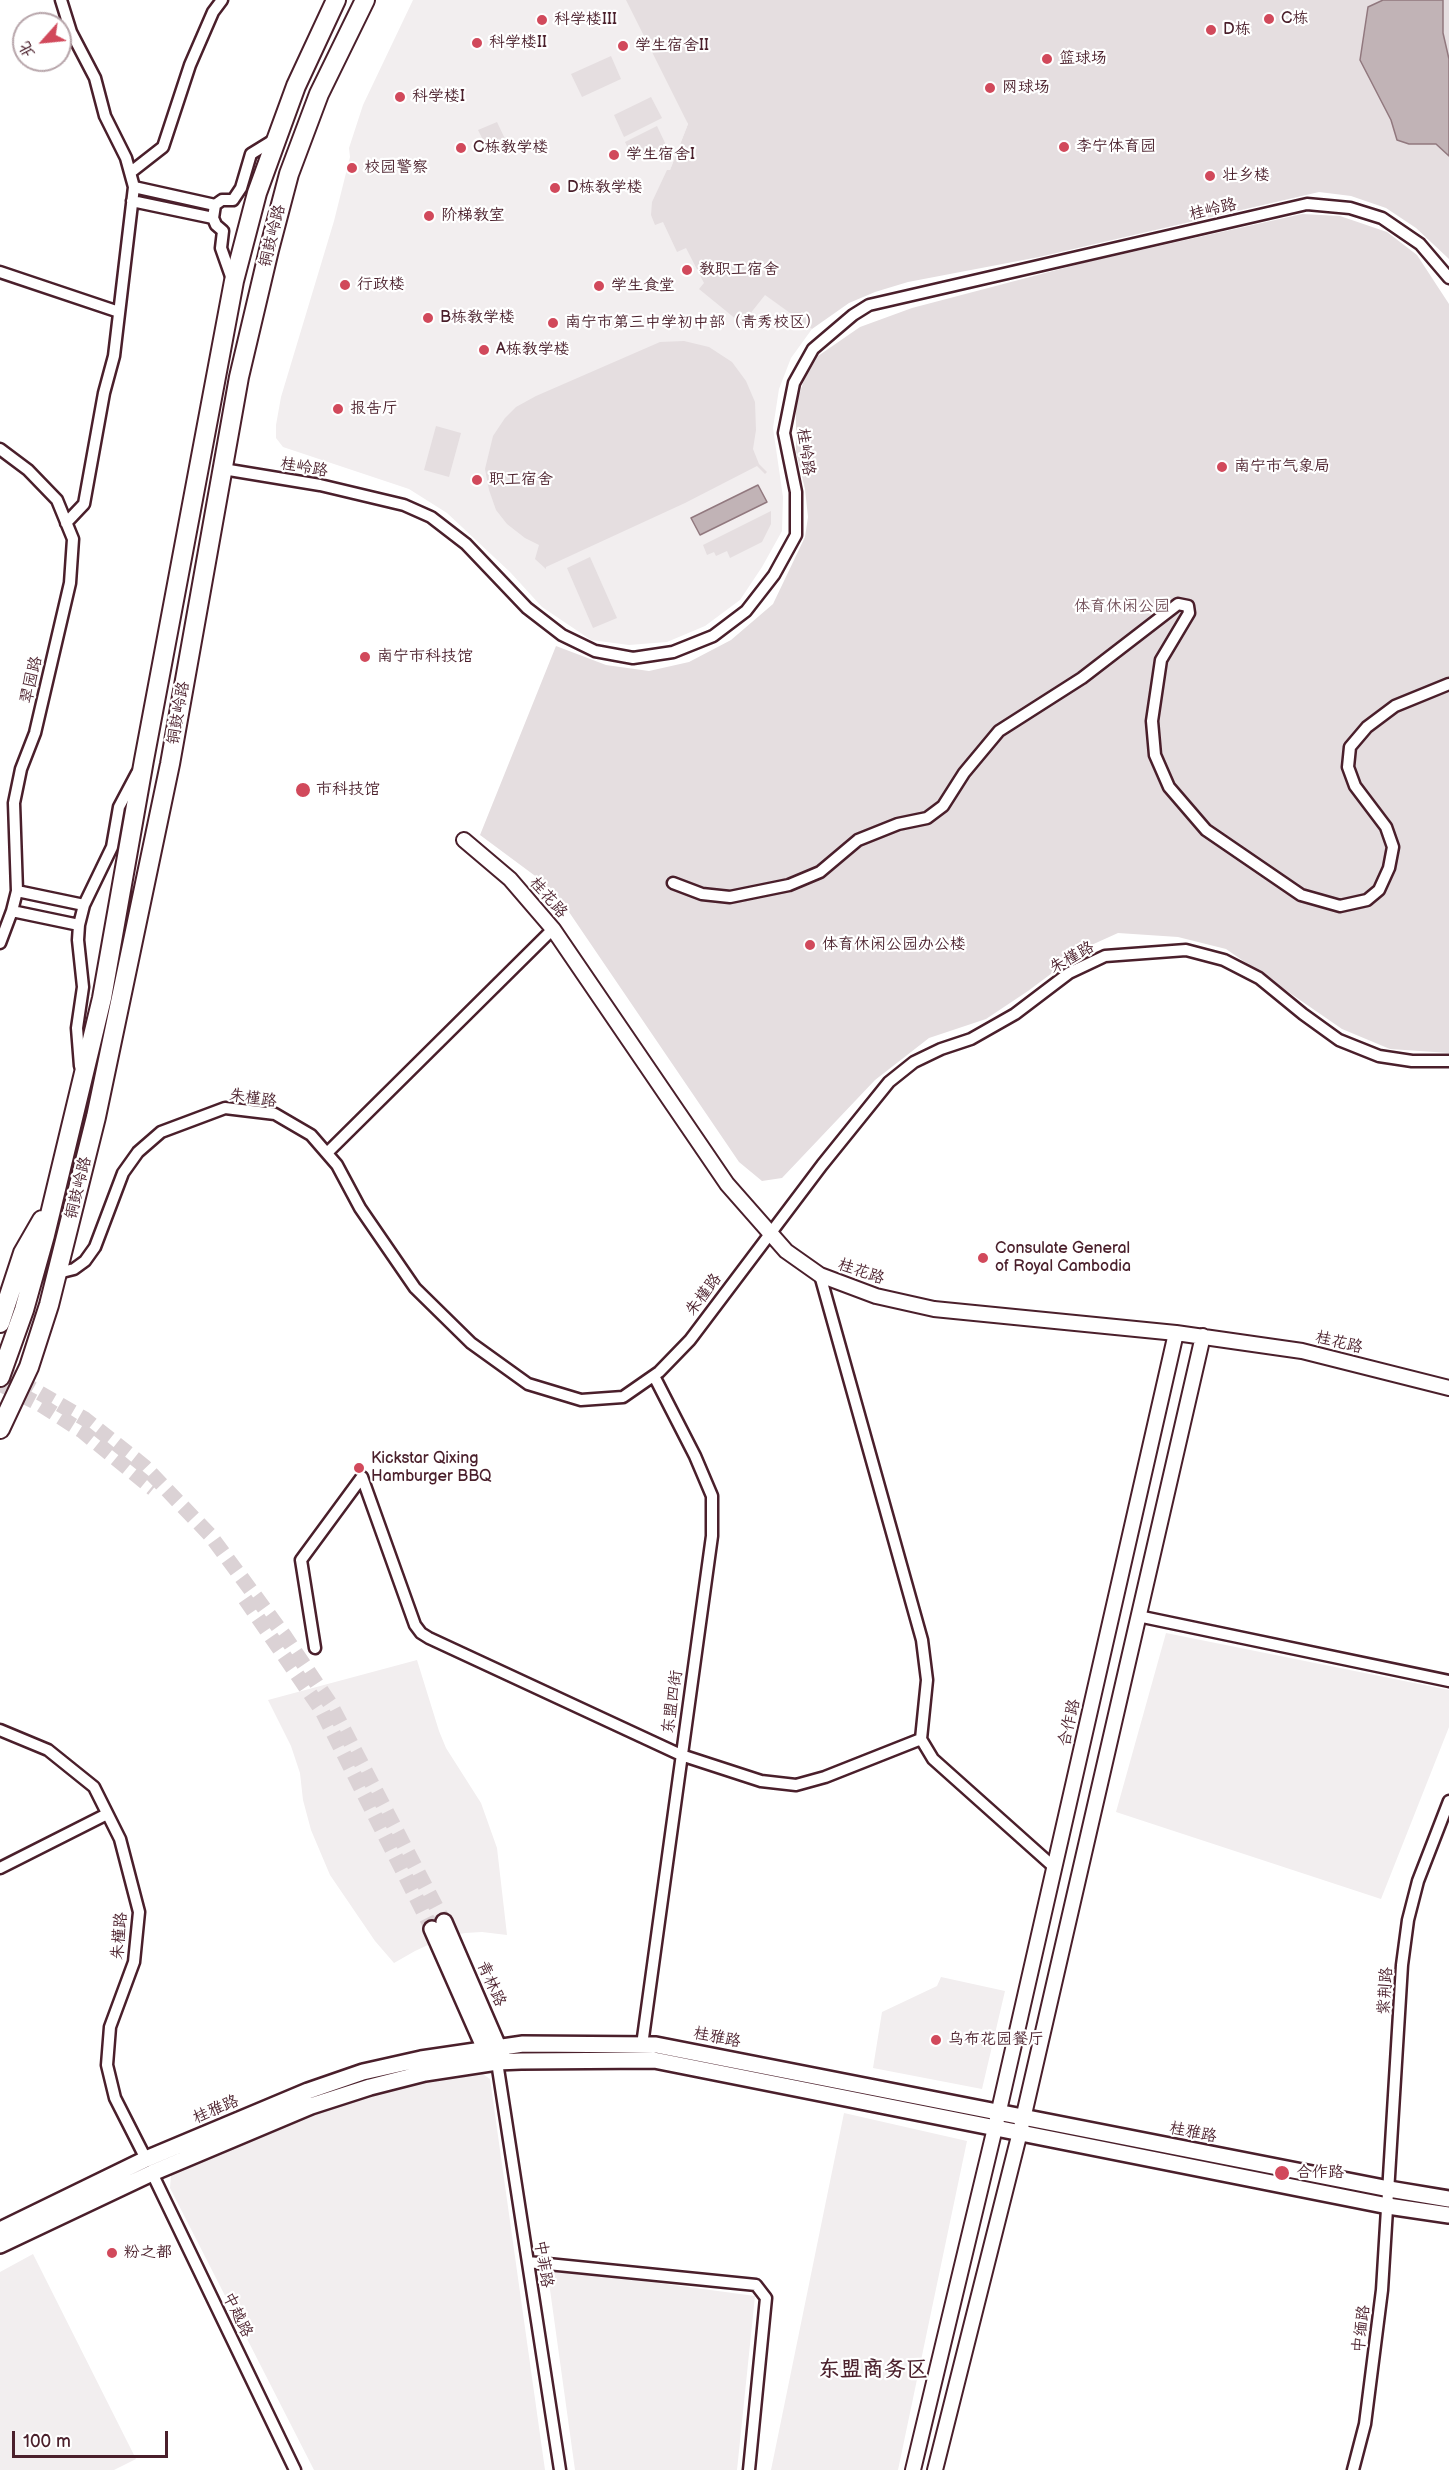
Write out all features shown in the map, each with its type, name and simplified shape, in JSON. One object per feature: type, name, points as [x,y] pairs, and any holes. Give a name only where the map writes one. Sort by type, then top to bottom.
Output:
[{"type":"main road","name":"铜鼓岭路","points":[[0,1377],[24,1310],[102,998],[233,284],[257,194],[277,138],[296,86],[336,0]]},
{"type":"main road","name":"铜鼓岭路","points":[[0,1429],[29,1367],[58,1273],[96,1117],[164,791],[239,377],[289,174],[319,94],[365,0]]},
{"type":"main road","points":[[182,560],[206,564]]},
{"type":"main road","points":[[0,1323],[4,1317],[23,1253],[53,1200]]},
{"type":"main road","name":"青林路","points":[[438,1926],[495,2057]]},
{"type":"main road","name":"桂雅路","points":[[0,2230],[149,2166],[311,2106],[370,2086],[495,2057],[523,2044],[656,2045],[1388,2206],[1449,2215]]},
{"type":"main road","name":"桂雅路","points":[[495,2057],[654,2060],[997,2120]]},
{"type":"main road","name":"桂雅路","points":[[1021,2125],[1449,2199]]},
{"type":"main road","name":"桂雅路","points":[[0,2245],[149,2166]]},
{"type":"street","points":[[61,0],[71,32],[95,78],[105,116],[131,172],[134,187],[114,356],[104,393],[84,504],[66,523]]},
{"type":"street","points":[[131,172],[163,147],[190,64],[213,12],[222,0]]},
{"type":"street","points":[[233,284],[221,248],[223,231],[216,225],[213,218],[215,205],[222,200],[233,200],[241,188],[251,154],[277,138]]},
{"type":"street","points":[[134,187],[215,205]]},
{"type":"street","points":[[132,201],[213,218]]},
{"type":"street","name":"桂岭路","points":[[223,469],[321,485],[404,505],[422,513],[466,544],[527,608],[562,635],[595,651],[633,658],[673,652],[713,636],[746,611],[774,575],[796,535],[796,492],[784,433],[794,383],[813,349],[853,315],[869,305],[1307,204],[1350,208],[1382,218],[1420,244],[1449,278]]},
{"type":"street","points":[[0,272],[119,312]]},
{"type":"street","name":"翠园路","points":[[0,449],[28,470],[57,500],[73,539],[70,583],[35,733],[21,769],[14,802],[17,891],[12,911],[1,935]]},
{"type":"street","points":[[673,883],[702,894],[730,897],[789,885],[820,872],[858,840],[898,824],[927,818],[943,806],[964,773],[999,731],[1082,678],[1178,604],[1188,606],[1189,613],[1161,660],[1152,721],[1155,754],[1169,787],[1206,830],[1301,895],[1340,906],[1367,900],[1379,890],[1389,868],[1393,847],[1386,827],[1355,786],[1348,767],[1350,747],[1367,727],[1395,706],[1449,684]]},
{"type":"street","points":[[81,1083],[78,1028],[83,987],[78,940],[79,925],[84,904],[112,847],[119,807],[144,760]]},
{"type":"street","name":"桂花路","points":[[464,840],[510,879],[553,929],[726,1184],[786,1251],[820,1275],[876,1296],[934,1308],[1203,1336],[1302,1351],[1449,1388]]},
{"type":"street","points":[[17,891],[84,904]]},
{"type":"street","points":[[12,911],[79,925]]},
{"type":"street","points":[[327,1153],[553,929]]},
{"type":"street","name":"朱槿路","points":[[58,1273],[74,1269],[85,1261],[94,1247],[123,1173],[138,1152],[161,1132],[225,1108],[275,1114],[311,1135],[327,1153],[337,1165],[360,1208],[415,1288],[471,1343],[528,1384],[581,1400],[623,1397],[654,1376],[690,1340],[769,1233],[868,1105],[889,1082],[914,1062],[970,1039],[1015,1014],[1069,973],[1106,956],[1186,950],[1224,960],[1259,978],[1339,1040],[1379,1056],[1412,1061],[1449,1061]]},
{"type":"street","points":[[820,1275],[922,1640],[927,1680],[921,1739],[933,1759],[1054,1868]]},
{"type":"street","name":"合作路","points":[[913,2470],[997,2120],[1176,1333]]},
{"type":"street","points":[[935,2470],[1021,2125],[1203,1336]]},
{"type":"street","name":"东盟四街","points":[[642,2045],[712,1536],[712,1496],[695,1456],[654,1376]]},
{"type":"street","points":[[315,1648],[301,1560],[362,1477],[415,1625],[421,1633],[681,1755],[760,1780],[796,1785],[825,1777],[921,1739]]},
{"type":"street","points":[[1138,1616],[1449,1681]]},
{"type":"street","name":"朱槿路","points":[[0,1730],[48,1750],[94,1787],[120,1839],[139,1912],[134,1962],[110,2027],[107,2065],[115,2098],[149,2166]]},
{"type":"street","name":"紫荆路","points":[[1389,2189],[1402,1965],[1408,1920],[1418,1881],[1446,1815],[1449,1801]]},
{"type":"street","points":[[0,1868],[107,1814]]},
{"type":"street","name":"中菲路","points":[[495,2057],[560,2470]]},
{"type":"street","name":"中越路","points":[[149,2166],[295,2470]]},
{"type":"street","name":"中缅路","points":[[1353,2470],[1365,2424],[1371,2379],[1382,2290],[1389,2189]]},
{"type":"street","points":[[528,2262],[756,2285],[766,2298],[749,2470]]},
{"type":"shaded area","name":"南宁市第三中学初中部（青秀校区）","points":[[413,0],[639,0],[688,124],[670,170],[703,249],[812,329],[791,358],[779,389],[773,428],[783,497],[782,531],[740,600],[705,626],[667,642],[629,645],[591,640],[542,607],[510,572],[447,513],[409,489],[283,447],[276,438],[281,397],[334,221],[350,157],[349,148],[363,105]]},
{"type":"shaded area","points":[[1383,0],[1443,0],[1443,33],[1449,59],[1449,156],[1436,144],[1409,144],[1397,140],[1391,120],[1360,60],[1368,7]]},
{"type":"shaded area","points":[[758,485],[767,502],[700,535],[691,518]]},
{"type":"shaded area","points":[[1166,1633],[1449,1690],[1449,1727],[1381,1899],[1116,1812]]},
{"type":"shaded area","points":[[417,1660],[446,1748],[481,1803],[497,1848],[507,1935],[482,1932],[445,1937],[394,1963],[375,1941],[330,1875],[311,1830],[303,1800],[300,1773],[291,1746],[268,1700]]},
{"type":"shaded area","name":"乌布花园餐厅","points":[[941,1977],[1005,1991],[982,2089],[873,2068],[882,2012],[937,1986]]},
{"type":"shaded area","points":[[477,2070],[490,2079],[545,2470],[314,2470],[170,2188],[171,2175],[179,2166],[254,2140],[308,2114],[376,2090]]},
{"type":"shaded area","points":[[844,2113],[967,2141],[898,2470],[771,2470]]},
{"type":"shaded area","points":[[33,2254],[136,2459],[114,2470],[0,2470],[0,2272]]},
{"type":"shaded area","points":[[547,2268],[755,2296],[737,2470],[575,2470]]},
{"type":"green space","name":"李宁体育园","points":[[626,0],[1449,0],[1449,259],[1416,228],[1386,208],[1351,196],[1319,192],[1039,257],[908,282],[849,303],[812,329],[765,295],[742,324],[699,289],[704,283],[686,248],[677,252],[663,222],[655,225],[651,215],[652,202],[667,170],[670,170],[688,124]]},
{"type":"green space","points":[[611,56],[621,79],[582,97],[571,74]]},
{"type":"green space","points":[[651,97],[662,118],[624,137],[614,115]]},
{"type":"green space","points":[[497,122],[506,141],[487,148],[478,130]]},
{"type":"green space","points":[[657,126],[666,145],[634,161],[625,142]]},
{"type":"green space","name":"体育休闲公园","points":[[1302,214],[1340,216],[1387,232],[1417,255],[1449,304],[1449,1053],[1390,1049],[1342,1029],[1226,949],[1178,937],[1118,933],[1087,947],[986,1019],[929,1038],[875,1080],[782,1178],[762,1181],[739,1162],[569,912],[542,881],[480,835],[556,646],[606,665],[649,671],[689,662],[731,640],[773,604],[805,537],[808,517],[805,489],[796,452],[796,404],[804,380],[818,356],[860,327],[912,308],[1087,262]]},
{"type":"green space","points":[[684,341],[709,347],[732,362],[746,381],[755,402],[756,430],[753,449],[759,464],[767,472],[765,474],[757,466],[546,569],[535,559],[539,545],[525,538],[507,524],[496,510],[485,469],[493,436],[516,407],[536,396],[660,342]]},
{"type":"green space","points":[[436,426],[461,433],[449,477],[424,470]]},
{"type":"green space","points":[[771,511],[771,524],[762,542],[730,558],[727,551],[716,556],[714,552],[707,555],[703,545]]},
{"type":"green space","points":[[590,557],[617,618],[593,628],[567,568]]},
{"type":"tunnel","points":[[0,1370],[85,1419],[144,1466],[210,1535],[284,1635],[331,1705],[444,1922]]},
{"type":"tunnel","points":[[0,1384],[41,1405],[82,1431],[153,1489]]},
{"type":"tunnel","points":[[245,1599],[322,1711],[432,1929]]},
{"type":"place","name":"C栋","points":[[1269,19]]},
{"type":"place","name":"科学楼III","points":[[542,20]]},
{"type":"place","name":"D栋","points":[[1211,30]]},
{"type":"place","name":"科学楼II","points":[[477,43]]},
{"type":"place","name":"学生宿舍II","points":[[623,46]]},
{"type":"place","name":"篮球场","points":[[1047,59]]},
{"type":"place","name":"网球场","points":[[990,88]]},
{"type":"place","name":"科学楼I","points":[[400,97]]},
{"type":"place","name":"李宁体育园","points":[[1064,147]]},
{"type":"place","name":"C栋教学楼","points":[[461,148]]},
{"type":"place","name":"学生宿舍I","points":[[614,155]]},
{"type":"place","name":"校园警察","points":[[352,168]]},
{"type":"place","name":"壮乡楼","points":[[1210,176]]},
{"type":"place","name":"D栋教学楼","points":[[555,188]]},
{"type":"place","name":"阶梯教室","points":[[429,216]]},
{"type":"place","name":"教职工宿舍","points":[[687,270]]},
{"type":"place","name":"行政楼","points":[[345,285]]},
{"type":"place","name":"学生食堂","points":[[599,286]]},
{"type":"place","name":"B栋教学楼","points":[[428,318]]},
{"type":"place","name":"南宁市第三中学初中部（青秀校区）","points":[[553,323]]},
{"type":"place","name":"A栋教学楼","points":[[484,350]]},
{"type":"place","name":"报告厅","points":[[338,409]]},
{"type":"place","name":"南宁市气象局","points":[[1222,467]]},
{"type":"place","name":"职工宿舍","points":[[477,480]]},
{"type":"place","name":"南宁市科技馆","points":[[365,657]]},
{"type":"place","name":"市科技馆","points":[[303,790]]},
{"type":"place","name":"体育休闲公园办公楼","points":[[810,945]]},
{"type":"place","name":"Consulate General of Royal Cambodia","points":[[983,1258]]},
{"type":"place","name":"Kickstar Qixing Hamburger BBQ","points":[[359,1468]]},
{"type":"place","name":"乌布花园餐厅","points":[[936,2040]]},
{"type":"place","name":"合作路","points":[[1282,2173]]},
{"type":"place","name":"粉之都","points":[[112,2253]]},
{"type":"district","name":"东盟商务区","points":[[873,2370]]}]
